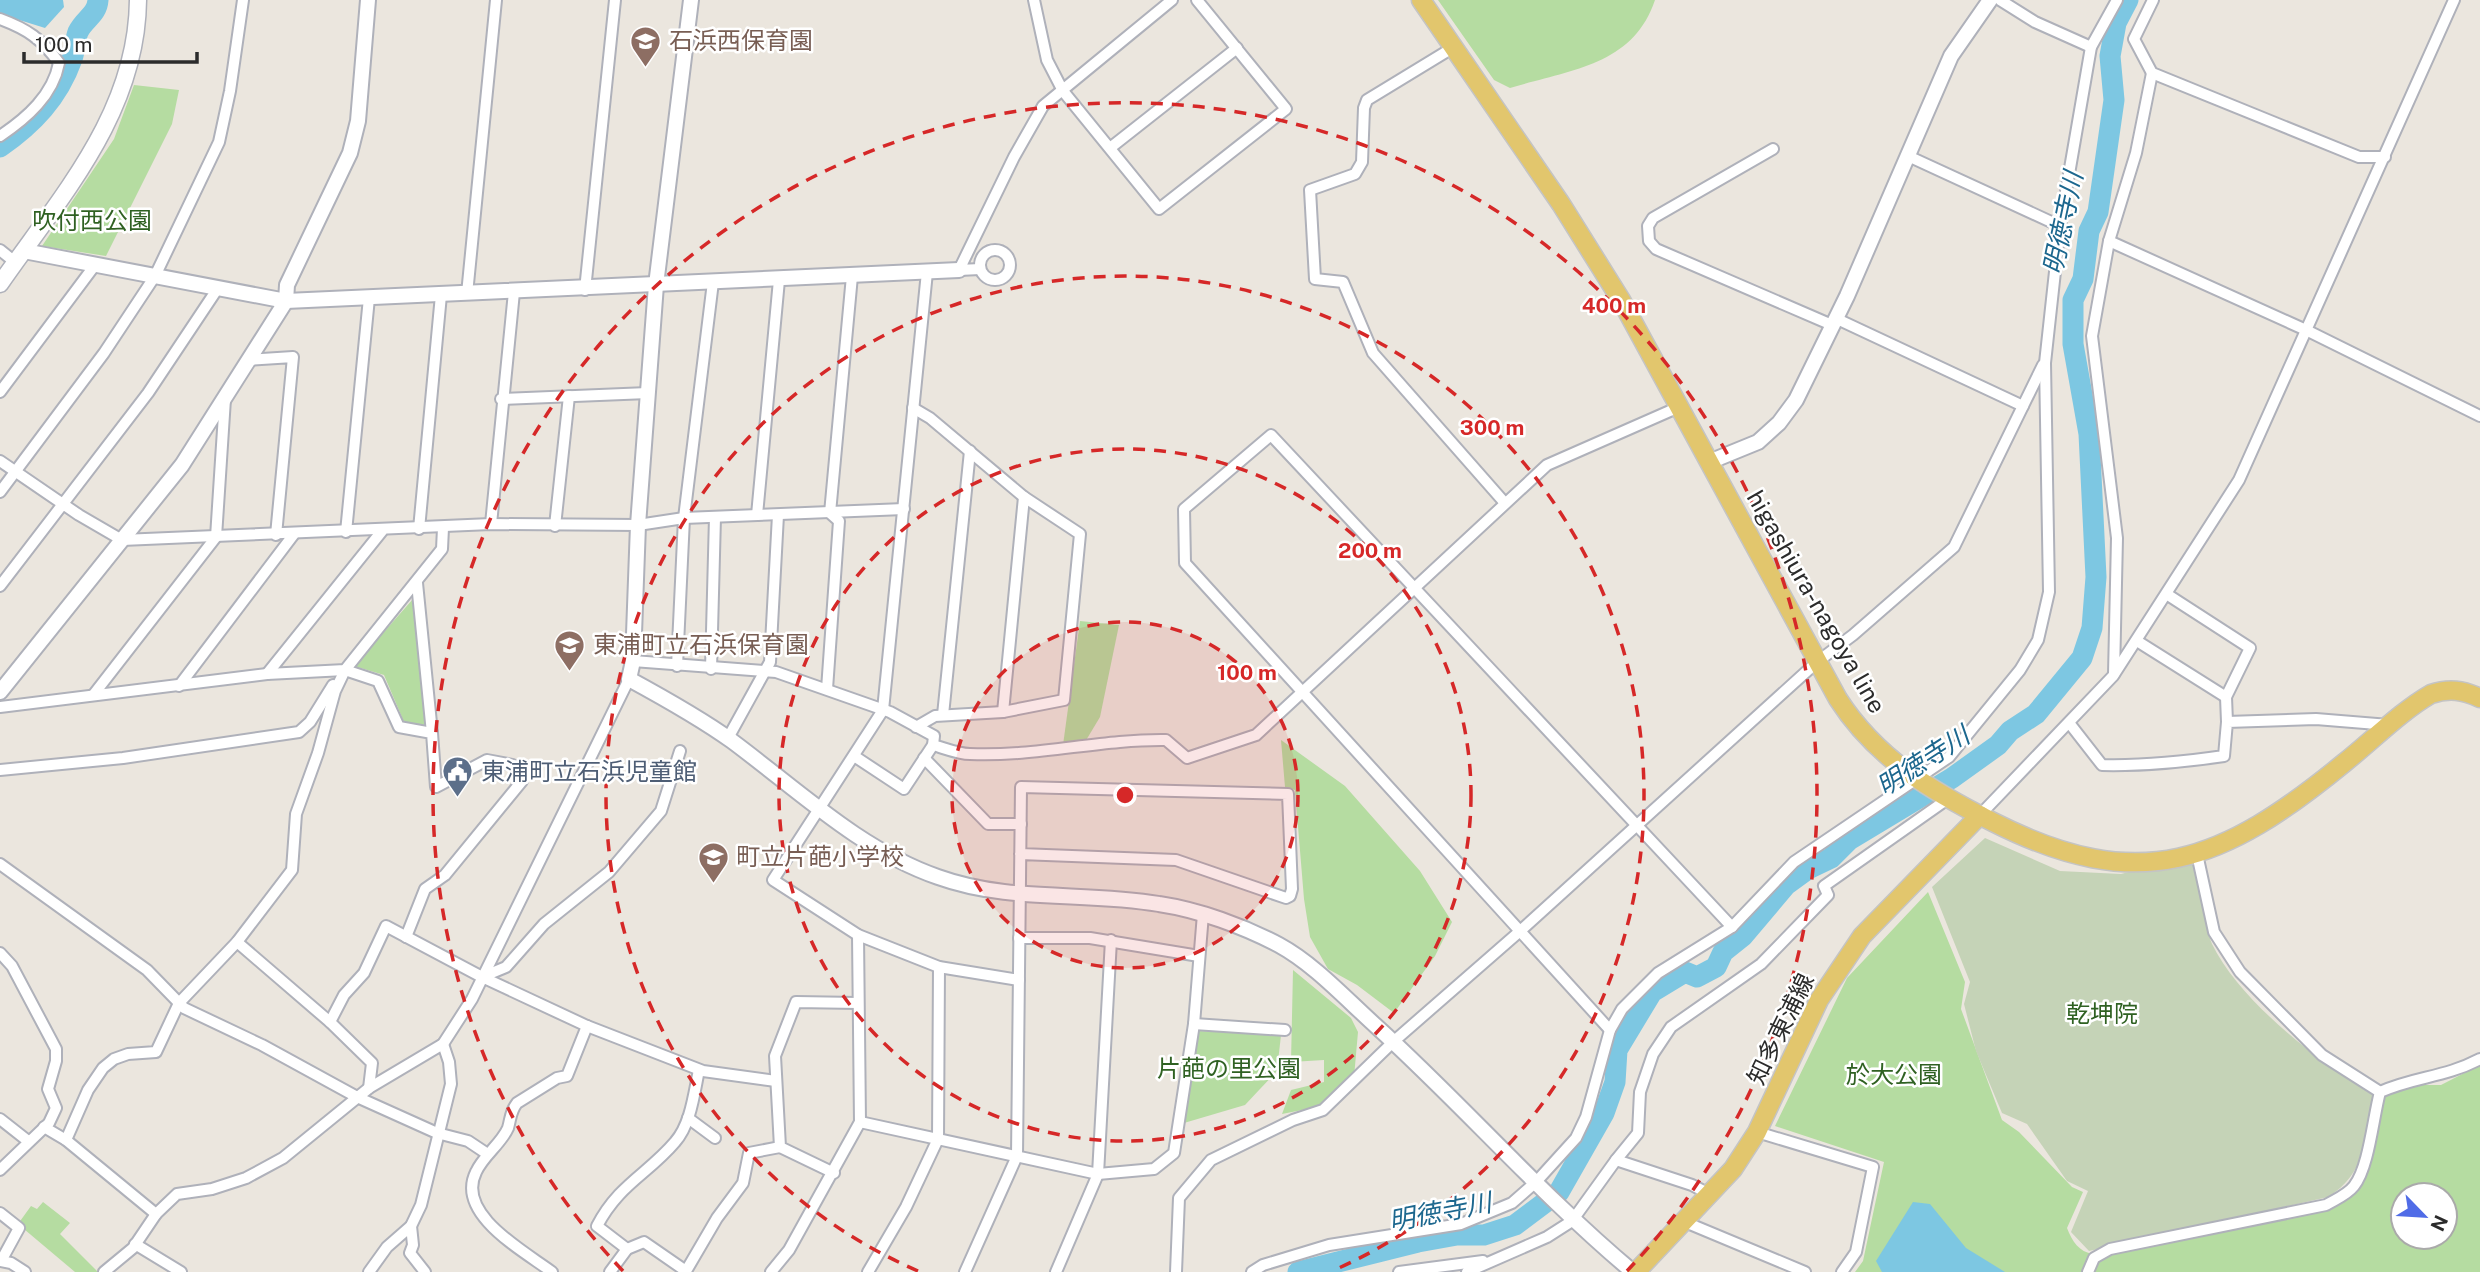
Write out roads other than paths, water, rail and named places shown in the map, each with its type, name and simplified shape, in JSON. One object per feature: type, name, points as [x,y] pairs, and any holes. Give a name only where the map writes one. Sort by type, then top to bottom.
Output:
[{"type":"main road","points":[[0,284],[106,129],[129,63],[138,0]]},
{"type":"main road","name":"higashiura-nagoya line","points":[[1421,0],[1562,204],[1621,300],[1838,699],[1865,737],[1918,780],[2036,844],[2090,859],[2145,862],[2197,854],[2234,840],[2269,821],[2422,699],[2443,690],[2461,690],[2480,698]]},
{"type":"main road","name":"知多東浦線","points":[[1635,1272],[1734,1168],[1757,1132],[1819,1000],[1840,966],[1888,908],[1980,815]]},
{"type":"street","points":[[0,492],[124,326],[155,276],[219,142],[230,91],[243,0]]},
{"type":"street","points":[[0,692],[181,465],[286,301],[287,285],[350,153],[358,121],[368,0]]},
{"type":"street","points":[[467,294],[496,0]]},
{"type":"street","points":[[585,290],[615,0]]},
{"type":"street","points":[[104,1272],[135,1244],[156,1214],[177,1194],[212,1189],[246,1178],[283,1158],[369,1088],[443,1044],[472,999],[629,679],[634,661],[638,525],[656,285],[691,0]]},
{"type":"street","points":[[1046,0],[1035,4],[1047,60],[1063,91],[1159,209],[1286,109],[1197,0]]},
{"type":"street","points":[[959,270],[1014,157],[1043,106],[1172,0]]},
{"type":"street","points":[[1709,462],[1758,442],[1779,423],[1809,376],[1951,56],[1990,0]]},
{"type":"street","points":[[2000,0],[2035,22],[2091,47]]},
{"type":"street","points":[[1252,1272],[1264,1265],[1329,1245],[1461,1224],[1512,1203],[1536,1182],[1576,1138],[1586,1117],[1610,1030],[1622,1009],[1658,973],[1732,927],[1794,862],[1949,757],[2021,670],[2038,640],[2049,592],[2045,363],[2060,226],[2091,47],[2117,0]]},
{"type":"street","points":[[2113,676],[2117,538],[2092,336],[2109,241],[2136,153],[2152,73],[2134,39],[2153,0]]},
{"type":"street","points":[[1980,815],[2070,724],[2113,676],[2168,595],[2239,480],[2454,0]]},
{"type":"street","points":[[0,19],[28,29],[44,42],[59,63],[55,81],[42,101],[0,135]]},
{"type":"street","points":[[1454,47],[1367,100],[1364,108],[1362,162],[1355,174],[1310,190],[1315,279],[1343,282],[1373,353],[1504,502]]},
{"type":"street","points":[[1110,148],[1237,48]]},
{"type":"street","points":[[2152,73],[2359,157],[2385,157]]},
{"type":"street","points":[[1773,149],[1653,218],[1647,234],[1656,249],[1833,321],[2023,406]]},
{"type":"street","points":[[1908,156],[2060,226]]},
{"type":"street","points":[[2109,241],[2306,330],[2480,416]]},
{"type":"street","points":[[0,250],[20,257],[95,265],[286,301],[585,290],[980,269]]},
{"type":"street","points":[[0,392],[95,265]]},
{"type":"street","points":[[927,272],[883,710],[773,880],[858,935],[939,967],[1019,980]]},
{"type":"street","points":[[830,513],[852,276]]},
{"type":"street","points":[[757,515],[779,280]]},
{"type":"street","points":[[677,666],[684,518],[713,282]]},
{"type":"street","points":[[0,586],[65,505],[148,393],[218,288]]},
{"type":"street","points":[[491,524],[501,399],[514,292]]},
{"type":"street","points":[[419,529],[441,295]]},
{"type":"street","points":[[346,532],[369,298]]},
{"type":"street","points":[[248,360],[293,357],[276,535]]},
{"type":"street","points":[[1176,1272],[1179,1198],[1211,1160],[1293,1120],[1323,1110],[1393,1042],[1519,932],[1635,824],[1817,662],[1853,635],[1954,547],[2045,363]]},
{"type":"street","points":[[501,399],[648,393]]},
{"type":"street","points":[[94,694],[216,537],[225,396]]},
{"type":"street","points":[[555,526],[569,396]]},
{"type":"street","points":[[933,745],[968,754],[1088,747],[1136,739],[1166,740],[1187,758],[1256,735],[1504,502],[1547,465],[1679,407]]},
{"type":"street","points":[[913,408],[1024,497],[1080,534],[1064,700],[1003,712],[935,716],[916,727]]},
{"type":"street","points":[[1610,1030],[1185,563],[1184,509],[1271,435],[1413,590],[1732,927]]},
{"type":"street","points":[[943,715],[970,452]]},
{"type":"street","points":[[0,461],[122,540],[382,531],[491,524],[638,525],[684,518],[904,509]]},
{"type":"street","points":[[1003,712],[1024,497]]},
{"type":"street","points":[[827,690],[839,521],[830,513]]},
{"type":"street","points":[[728,738],[770,662],[778,515]]},
{"type":"street","points":[[711,669],[715,517]]},
{"type":"street","points":[[0,770],[123,758],[299,732],[310,722],[345,670],[442,549],[443,528]]},
{"type":"street","points":[[267,674],[382,531]]},
{"type":"street","points":[[179,686],[294,534]]},
{"type":"street","points":[[406,937],[425,889],[446,875],[522,781],[513,765],[487,760],[436,787],[417,583]]},
{"type":"street","points":[[2070,724],[2102,765],[2176,764],[2224,756],[2226,697],[2250,648],[2168,595]]},
{"type":"street","points":[[2137,641],[2226,697]]},
{"type":"street","points":[[634,661],[711,669],[767,671],[883,710],[933,736],[933,745],[904,789],[854,755]]},
{"type":"street","points":[[320,706],[329,670]]},
{"type":"street","points":[[66,1140],[96,1076],[114,1059],[156,1052],[179,1003],[237,942],[292,870],[296,814],[318,753],[335,691],[345,670]]},
{"type":"street","points":[[0,707],[267,674],[345,670],[378,681],[399,727],[432,733]]},
{"type":"street","points":[[629,679],[728,738],[864,841],[920,871],[970,887],[1021,895],[1157,903],[1203,914],[1280,945],[1333,986],[1536,1182],[1572,1221],[1635,1272]]},
{"type":"street","points":[[2227,722],[2316,719],[2390,725]]},
{"type":"street","points":[[2357,721],[2370,730],[2368,743]]},
{"type":"street","points":[[482,977],[506,967],[544,924],[610,872],[662,811],[680,751]]},
{"type":"street","points":[[924,758],[988,824],[1021,824]]},
{"type":"street","points":[[965,1272],[1017,1156],[1021,895],[1020,854],[1021,787],[1288,794],[1292,889],[1290,896],[1286,898],[1176,860],[1020,854]]},
{"type":"street","points":[[1467,1272],[1547,1237],[1572,1221],[1638,1133],[1640,1092],[1653,1054],[1671,1027],[1761,964],[1828,895],[1824,886],[1949,798]]},
{"type":"street","points":[[2197,854],[2214,932],[2240,972],[2322,1055],[2381,1092]]},
{"type":"street","points":[[0,864],[147,970],[179,1003],[357,1097],[437,1133],[468,1141],[486,1153]]},
{"type":"street","points":[[860,1122],[1098,1174],[1154,1169],[1174,1153],[1194,1024],[1203,914]]},
{"type":"street","points":[[330,1022],[344,995],[364,972],[386,926],[482,977],[587,1026],[699,1070],[776,1081]]},
{"type":"street","points":[[771,1272],[789,1250],[860,1122],[858,935]]},
{"type":"street","points":[[1019,938],[1111,940],[1199,956]]},
{"type":"street","points":[[1056,1272],[1098,1174],[1111,940]]},
{"type":"street","points":[[237,942],[330,1022],[372,1063],[369,1088]]},
{"type":"street","points":[[0,953],[12,966],[56,1049],[57,1061],[48,1089],[56,1108],[44,1127],[0,1170]]},
{"type":"street","points":[[868,1272],[906,1207],[938,1139],[939,967]]},
{"type":"street","points":[[780,1147],[775,1056],[796,1002],[858,1003]]},
{"type":"street","points":[[1194,1024],[1285,1030]]},
{"type":"street","points":[[552,1272],[476,1211],[471,1183],[486,1153],[508,1128],[512,1110],[517,1103],[569,1074],[587,1026]]},
{"type":"street","points":[[425,1272],[410,1253],[413,1245],[411,1226],[428,1180],[437,1133],[446,1116],[452,1084],[443,1044]]},
{"type":"street","points":[[2381,1092],[2409,1079],[2440,1077],[2480,1059]]},
{"type":"street","points":[[627,1248],[597,1226],[617,1195],[676,1141],[688,1118],[699,1070]]},
{"type":"street","points":[[2088,1272],[2094,1258],[2110,1249],[2326,1205],[2345,1194],[2354,1186],[2362,1171],[2381,1092]]},
{"type":"street","points":[[688,1118],[715,1138]]},
{"type":"street","points":[[0,1119],[29,1141]]},
{"type":"street","points":[[44,1127],[66,1140],[156,1214]]},
{"type":"street","points":[[1757,1132],[1872,1167],[1856,1252],[1842,1272]]},
{"type":"street","points":[[610,1272],[627,1248],[644,1242],[686,1271],[717,1218],[743,1183],[749,1153],[780,1147],[834,1173]]},
{"type":"street","points":[[1616,1160],[1692,1185],[1710,1195]]},
{"type":"street","points":[[0,1213],[19,1228],[1,1261],[11,1263],[25,1272]]},
{"type":"street","points":[[1685,1222],[1805,1272]]},
{"type":"street","points":[[369,1272],[387,1247],[411,1226]]},
{"type":"street","points":[[135,1244],[181,1272]]},
{"type":"street","points":[[1399,1272],[1502,1258]]},
{"type":"water","points":[[0,0],[63,0],[64,7],[45,28],[0,14]]},
{"type":"water","points":[[1913,1202],[1930,1204],[1966,1248],[2005,1272],[1882,1272],[1876,1261]]},
{"type":"waterway","points":[[0,147],[34,119],[52,98],[72,59],[78,32],[95,10],[98,0]]},
{"type":"waterway","name":"明徳寺川","points":[[1298,1272],[1418,1242],[1457,1235],[1484,1235],[1515,1225],[1559,1192],[1604,1113],[1615,1082],[1617,1050],[1652,992],[1685,972],[1697,977],[1716,967],[1723,952],[1743,936],[1786,885],[1808,869],[1831,858],[1849,840],[1952,778],[1998,745],[2010,731],[2036,714],[2082,658],[2092,628],[2096,577],[2089,434],[2073,344],[2073,300],[2083,279],[2089,231],[2098,212],[2114,100],[2110,56],[2116,23],[2128,0]]},
{"type":"place","name":"石浜西保育園","points":[[646,68]]},
{"type":"place","name":"東浦町立石浜保育園","points":[[570,672]]},
{"type":"place","name":"東浦町立石浜児童館","points":[[458,799]]},
{"type":"place","name":"町立片葩小学校","points":[[713,884]]},
{"type":"park label","name":"吹付西公園","points":[[92,221]]},
{"type":"park label","name":"乾坤院","points":[[2102,1014]]},
{"type":"park label","name":"片葩の里公園","points":[[1229,1069]]},
{"type":"park label","name":"於大公園","points":[[1894,1075]]}]
